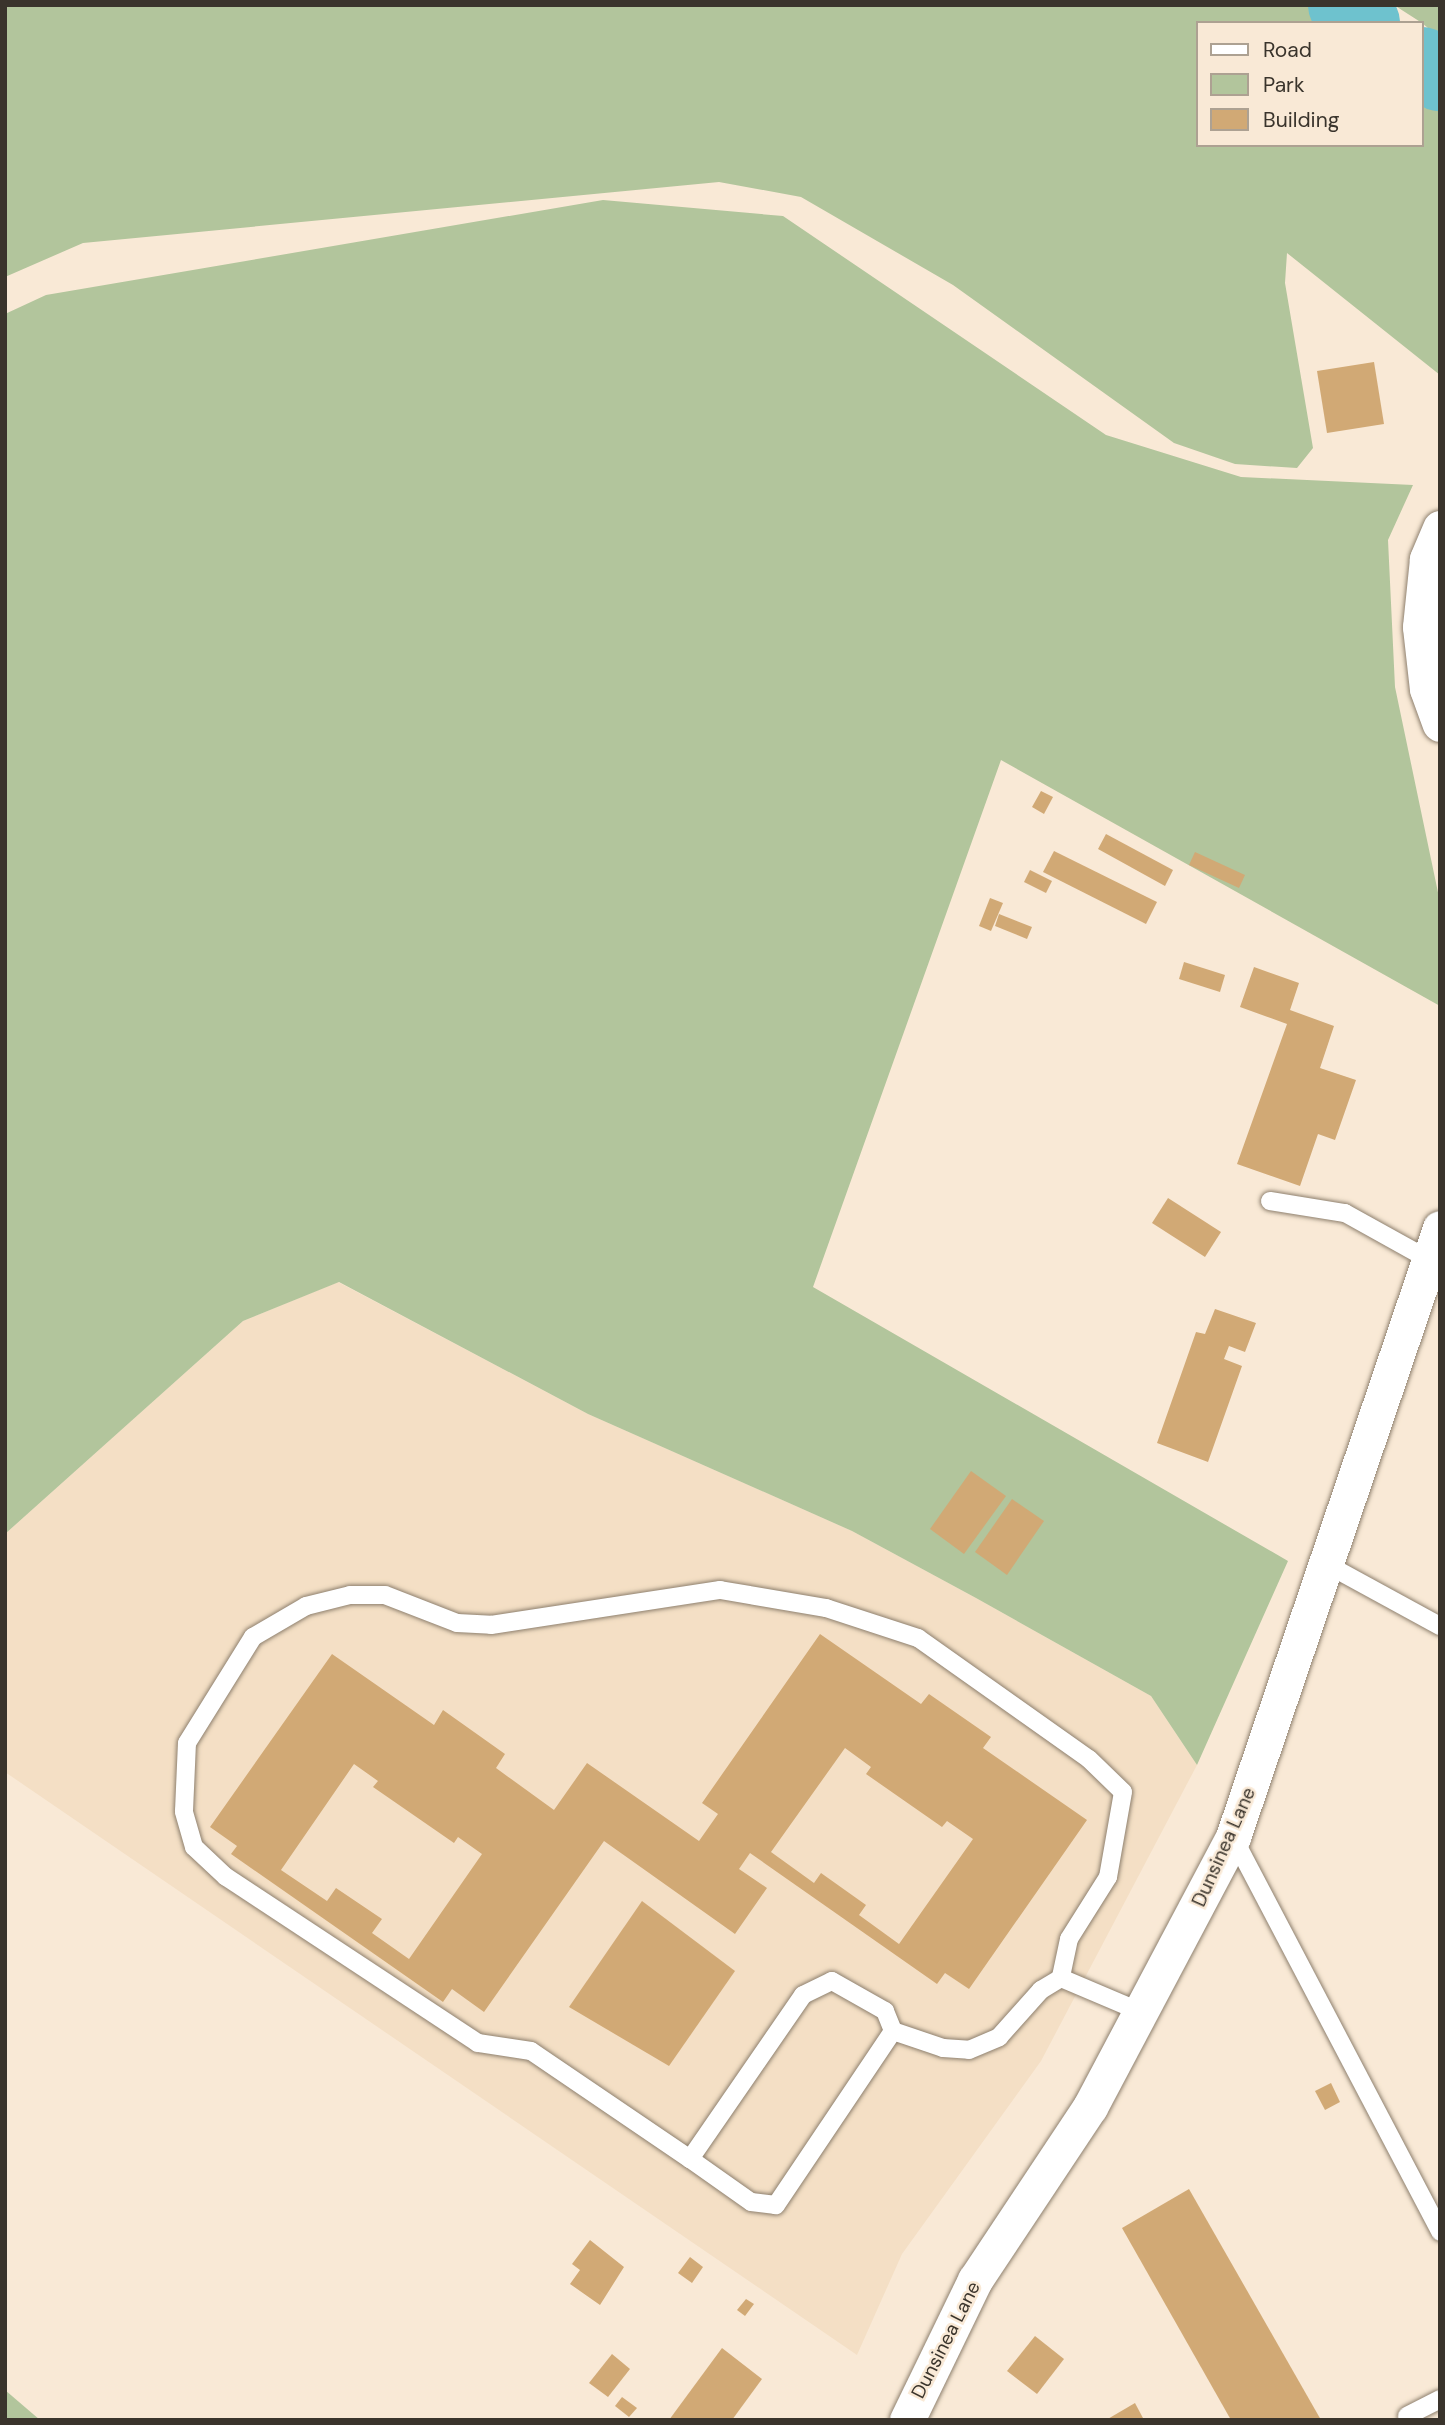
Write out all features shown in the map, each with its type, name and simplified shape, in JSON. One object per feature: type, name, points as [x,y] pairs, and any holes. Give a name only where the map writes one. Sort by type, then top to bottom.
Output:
[{"type":"street","points":[[1440,528],[1427,559],[1420,627],[1427,689],[1440,724]]},
{"type":"street","name":"Dunsinea Lane","points":[[907,2420],[975,2280],[1090,2107],[1233,1837],[1328,1565],[1350,1477],[1434,1243]]},
{"type":"lane","points":[[1270,1201],[1345,1213],[1434,1243]]},
{"type":"lane","points":[[1328,1565],[1440,1626]]},
{"type":"lane","points":[[720,1590],[826,1608],[918,1638],[1089,1759],[1123,1792],[1108,1877],[1069,1939],[1061,1978],[1041,1990],[999,2037],[970,2050],[893,2031],[776,2205],[751,2202],[531,2052],[478,2043],[226,1877],[194,1847],[184,1811],[187,1743],[253,1637],[306,1606],[350,1595],[385,1595],[457,1623],[491,1625],[720,1590]]},
{"type":"lane","points":[[1233,1837],[1440,2232]]},
{"type":"lane","points":[[1061,1978],[1141,2012]]},
{"type":"lane","points":[[690,2159],[803,1995],[832,1981],[885,2011],[893,2031]]},
{"type":"lane","points":[[1406,2417],[1440,2399]]},
{"type":"shaded area","points":[[338,1282],[588,1414],[852,1531],[1151,1696],[1197,1765],[1041,2061],[902,2254],[857,2355],[5,1772],[5,1534],[243,1321]]},
{"type":"green space","points":[[5,5],[1340,5],[1365,21],[1196,21],[1196,147],[1424,147],[1424,57],[1440,67],[1440,375],[1287,253],[1285,283],[1313,448],[1297,468],[1235,464],[1174,443],[953,285],[801,197],[719,182],[83,243],[5,277]]},
{"type":"green space","points":[[1394,5],[1440,5],[1440,38],[1424,25],[1424,21],[1419,21]]},
{"type":"green space","points":[[603,200],[783,216],[1106,435],[1241,477],[1413,485],[1388,540],[1395,687],[1440,902],[1440,1006],[1001,760],[813,1287],[1288,1561],[1197,1765],[1151,1696],[852,1531],[588,1414],[339,1282],[243,1321],[5,1534],[5,314],[46,295]]},
{"type":"green space","points":[[5,2390],[40,2420],[5,2420]]},
{"type":"building","points":[[1374,362],[1384,424],[1327,433],[1317,371]]},
{"type":"building","points":[[1041,791],[1053,797],[1044,814],[1032,807]]},
{"type":"building","points":[[1106,834],[1173,870],[1165,886],[1098,849]]},
{"type":"building","points":[[1054,851],[1157,902],[1146,924],[1043,872]]},
{"type":"building","points":[[1195,852],[1245,875],[1239,888],[1189,865]]},
{"type":"building","points":[[1030,870],[1052,881],[1046,893],[1024,882]]},
{"type":"building","points":[[990,898],[1003,903],[991,931],[979,926]]},
{"type":"building","points":[[999,914],[1032,927],[1027,939],[995,926]]},
{"type":"building","points":[[1184,962],[1225,975],[1220,992],[1179,979]]},
{"type":"building","points":[[1254,967],[1299,983],[1290,1010],[1334,1026],[1320,1068],[1356,1080],[1335,1140],[1318,1134],[1300,1186],[1237,1164],[1287,1024],[1240,1007]]},
{"type":"building","points":[[1168,1198],[1221,1232],[1205,1257],[1152,1223]]},
{"type":"building","points":[[1215,1309],[1256,1323],[1245,1352],[1229,1346],[1224,1359],[1242,1366],[1208,1462],[1157,1443],[1196,1332],[1205,1334]]},
{"type":"building","points":[[971,1471],[1006,1496],[964,1554],[930,1529]]},
{"type":"building","points":[[1012,1499],[1044,1521],[1007,1575],[975,1552]]},
{"type":"building","points":[[820,1634],[921,1704],[929,1694],[991,1737],[983,1748],[1087,1820],[969,1989],[945,1973],[937,1984],[750,1853],[739,1869],[767,1888],[735,1934],[604,1841],[484,2012],[452,1989],[443,2002],[231,1854],[237,1846],[210,1827],[332,1654],[434,1725],[443,1710],[505,1754],[496,1768],[554,1810],[587,1763],[699,1841],[718,1814],[702,1803]],"holes":[[[845,1748],[871,1767],[866,1774],[942,1827],[947,1821],[973,1839],[899,1944],[859,1915],[866,1905],[821,1873],[814,1883],[771,1852]],[[354,1764],[378,1781],[373,1787],[454,1843],[458,1837],[482,1854],[409,1959],[372,1933],[382,1919],[336,1888],[327,1901],[281,1870]]]},
{"type":"building","points":[[642,1901],[735,1971],[669,2066],[569,2007]]},
{"type":"building","points":[[1331,2083],[1340,2102],[1325,2110],[1315,2091]]},
{"type":"building","points":[[1189,2189],[1321,2420],[1231,2420],[1122,2228]]},
{"type":"building","points":[[590,2240],[624,2267],[600,2305],[570,2284],[580,2270],[572,2264]]},
{"type":"building","points":[[690,2257],[703,2267],[692,2283],[678,2273]]},
{"type":"building","points":[[746,2299],[754,2304],[745,2316],[737,2310]]},
{"type":"building","points":[[1035,2336],[1064,2359],[1037,2394],[1007,2371]]},
{"type":"building","points":[[722,2348],[762,2379],[732,2420],[669,2420]]},
{"type":"building","points":[[612,2354],[630,2369],[608,2397],[589,2383]]},
{"type":"building","points":[[622,2397],[637,2408],[629,2417],[615,2406]]},
{"type":"building","points":[[1135,2403],[1144,2420],[1106,2420]]},
{"type":"waterway","points":[[1344,5],[1362,21]]},
{"type":"waterway","points":[[1424,64],[1440,75]]}]
